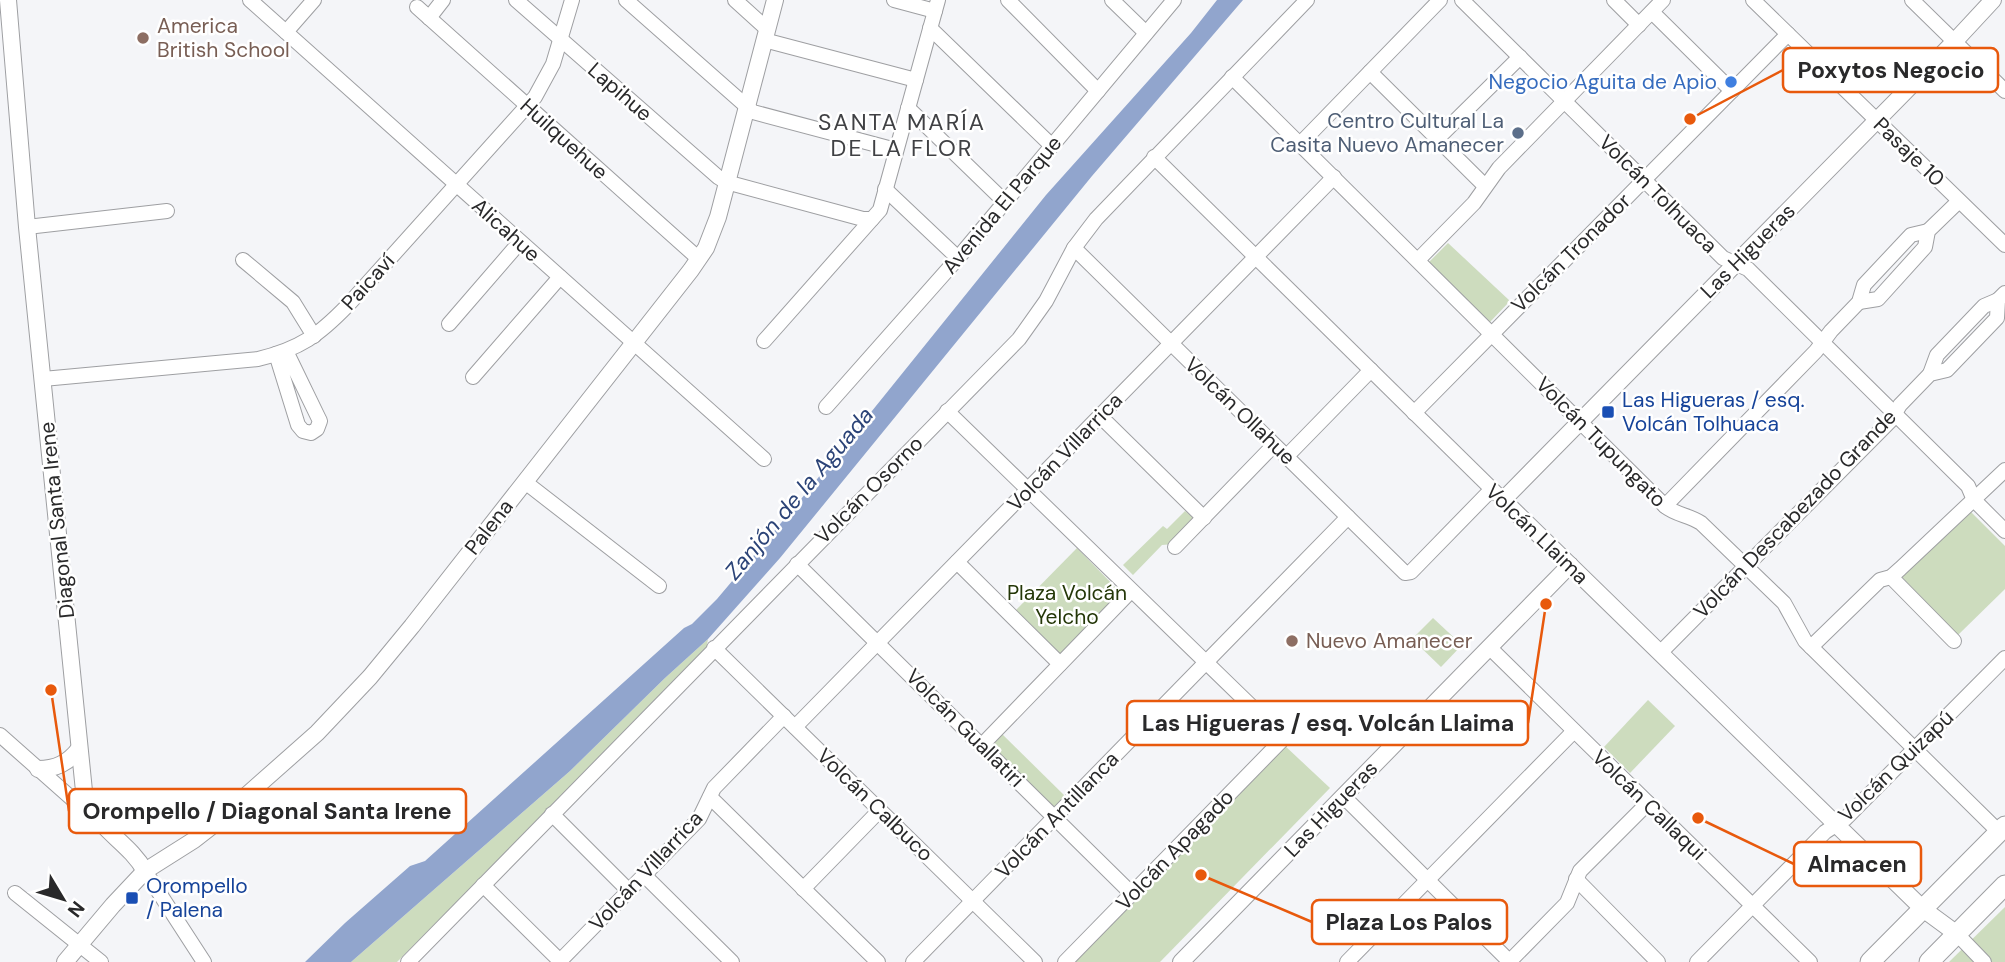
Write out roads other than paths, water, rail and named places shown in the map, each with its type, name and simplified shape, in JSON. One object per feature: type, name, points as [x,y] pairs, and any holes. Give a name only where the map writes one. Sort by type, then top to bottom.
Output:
[{"type":"main road","points":[[1870,962],[2002,829]]},
{"type":"main road","points":[[1929,962],[2005,885]]},
{"type":"street","name":"Diagonal Santa Irene","points":[[8,0],[27,227],[79,749],[84,791],[92,813]]},
{"type":"street","name":"Alicahue","points":[[250,0],[268,7],[286,32],[764,458]]},
{"type":"street","points":[[286,32],[314,0]]},
{"type":"street","points":[[429,18],[443,0]]},
{"type":"street","name":"Lapihue","points":[[516,0],[712,173],[726,182]]},
{"type":"street","name":"Paicaví","points":[[43,379],[240,361],[281,353],[314,336],[348,305],[527,106],[548,76],[562,40],[572,0]]},
{"type":"street","points":[[626,0],[746,107],[759,114],[896,150]]},
{"type":"street","points":[[735,0],[766,34],[916,80]]},
{"type":"street","name":"Palena","points":[[65,962],[145,871],[212,826],[288,760],[347,702],[398,643],[699,259],[712,236],[775,0]]},
{"type":"street","points":[[764,341],[880,211],[936,5],[894,0]]},
{"type":"street","points":[[1008,0],[1098,91]]},
{"type":"street","points":[[1112,0],[1146,33]]},
{"type":"street","name":"Avenida El Parque","points":[[826,407],[958,258],[1174,0]]},
{"type":"street","name":"Volcán Osorno","points":[[408,962],[1019,339],[1046,301],[1074,248],[1096,219],[1307,0]]},
{"type":"street","points":[[1300,144],[1440,0]]},
{"type":"street","name":"Volcán Tolhuaca","points":[[1462,0],[1723,258],[1748,269],[1968,485],[1974,500],[2005,531]]},
{"type":"street","points":[[1614,0],[1639,25]]},
{"type":"street","points":[[1418,260],[1474,203],[1499,168],[1663,0]]},
{"type":"street","name":"Pasaje 10","points":[[1753,0],[2005,245]]},
{"type":"street","points":[[1912,0],[2005,91]]},
{"type":"street","name":"Las Higueras","points":[[1497,495],[1580,421],[1993,0]]},
{"type":"street","name":"Huilquehue","points":[[417,8],[699,259]]},
{"type":"street","points":[[1652,12],[1732,91]]},
{"type":"street","points":[[930,28],[1052,146]]},
{"type":"street","name":"Volcán Tronador","points":[[1414,413],[1788,34]]},
{"type":"street","points":[[1437,139],[1520,57]]},
{"type":"street","points":[[1370,72],[1486,186]]},
{"type":"street","name":"Volcán Tupungato","points":[[1232,77],[1665,506],[1701,523],[1747,566],[1784,603],[1800,634],[1811,648],[1914,749],[2002,829]]},
{"type":"street","points":[[908,108],[1005,202]]},
{"type":"street","name":"Volcán Llaima","points":[[1154,157],[1923,909],[1957,934]]},
{"type":"street","name":"Volcán Villarrica","points":[[795,727],[1334,177]]},
{"type":"street","points":[[726,182],[863,219],[872,219]]},
{"type":"street","points":[[885,189],[958,258]]},
{"type":"street","points":[[1665,506],[1859,302],[1878,299],[1925,247],[1928,230],[1959,201]]},
{"type":"street","points":[[27,227],[167,211]]},
{"type":"street","points":[[449,324],[520,242]]},
{"type":"street","name":"Volcán Ollahue","points":[[1074,248],[1403,572],[1407,573],[1497,495]]},
{"type":"street","points":[[243,260],[293,302],[314,336]]},
{"type":"street","points":[[472,377],[560,277]]},
{"type":"street","name":"Volcán Descabezado Grande","points":[[1660,653],[1891,420],[1900,405],[1930,374],[1947,370],[1997,318],[2002,296]]},
{"type":"street","points":[[281,353],[320,421],[317,429],[311,433],[303,432],[298,425],[281,353]]},
{"type":"street","points":[[1286,457],[1371,370]]},
{"type":"street","points":[[947,411],[1206,662]]},
{"type":"street","points":[[1100,416],[1204,518]]},
{"type":"street","points":[[1175,547],[1274,445]]},
{"type":"street","points":[[1811,648],[1880,580],[1891,577],[2005,470]]},
{"type":"street","points":[[525,482],[659,586]]},
{"type":"street","name":"Volcán Antillanca","points":[[913,962],[1348,517]]},
{"type":"street","points":[[957,562],[1060,664]]},
{"type":"street","name":"Volcán Guallatiri","points":[[797,564],[1132,894]]},
{"type":"street","name":"Las Higueras","points":[[1191,958],[1343,796],[1570,565]]},
{"type":"street","points":[[1891,577],[1954,641]]},
{"type":"street","points":[[982,745],[1131,591]]},
{"type":"street","name":"Volcán Callaqui","points":[[1489,647],[1810,962]]},
{"type":"street","name":"Volcán Calbuco","points":[[714,648],[1035,962]]},
{"type":"street","name":"Volcán Quizapú","points":[[1697,962],[1825,832],[1846,819],[2005,658]]},
{"type":"street","name":"Volcán Apagado","points":[[1065,962],[1284,738],[1206,662]]},
{"type":"street","name":"Volcán Villarrica","points":[[560,962],[702,816],[714,788],[784,716]]},
{"type":"street","points":[[1347,962],[1574,731]]},
{"type":"street","points":[[0,735],[78,804],[92,813],[137,858],[204,962]]},
{"type":"street","points":[[38,769],[64,764],[79,749]]},
{"type":"street","points":[[1343,796],[1510,962],[1567,903],[1580,872],[1648,803]]},
{"type":"street","points":[[710,797],[878,962]]},
{"type":"street","points":[[803,888],[880,810]]},
{"type":"street","points":[[552,814],[629,891]]},
{"type":"street","points":[[644,876],[732,962]]},
{"type":"street","points":[[1576,879],[1658,962]]},
{"type":"street","points":[[483,885],[560,962]]},
{"type":"street","points":[[15,893],[101,962]]},
{"type":"street","points":[[1957,934],[1984,962]]},
{"type":"water","points":[[1217,0],[1243,0],[1092,176],[780,558],[708,639],[570,771],[351,962],[305,962],[410,866],[425,861],[717,599],[1046,195],[1191,33]]},
{"type":"place","name":"America British School","points":[[143,38]]},
{"type":"place","name":"Negocio Aguita de Apio","points":[[1731,82]]},
{"type":"place","name":"Poxytos Negocio","points":[[1690,119]]},
{"type":"place","name":"Centro Cultural La Casita Nuevo Amanecer","points":[[1518,133]]},
{"type":"place","name":"Las Higueras / esq. Volcán Tolhuaca","points":[[1608,412]]},
{"type":"place","name":"Las Higueras / esq. Volcán Llaima","points":[[1546,604]]},
{"type":"place","name":"Nuevo Amanecer","points":[[1292,641]]},
{"type":"place","name":"Orompello / Diagonal Santa Irene","points":[[51,690]]},
{"type":"place","name":"Almacen","points":[[1698,818]]},
{"type":"place","name":"Plaza Los Palos","points":[[1201,875]]},
{"type":"place","name":"Orompello / Palena","points":[[132,898]]},
{"type":"district","name":"SANTA MARÍA DE LA FLOR","points":[[902,135]]},
{"type":"water label","name":"Zanjón de la Aguada","points":[[799,493]]},
{"type":"park label","name":"Plaza Volcán Yelcho","points":[[1067,605]]}]
